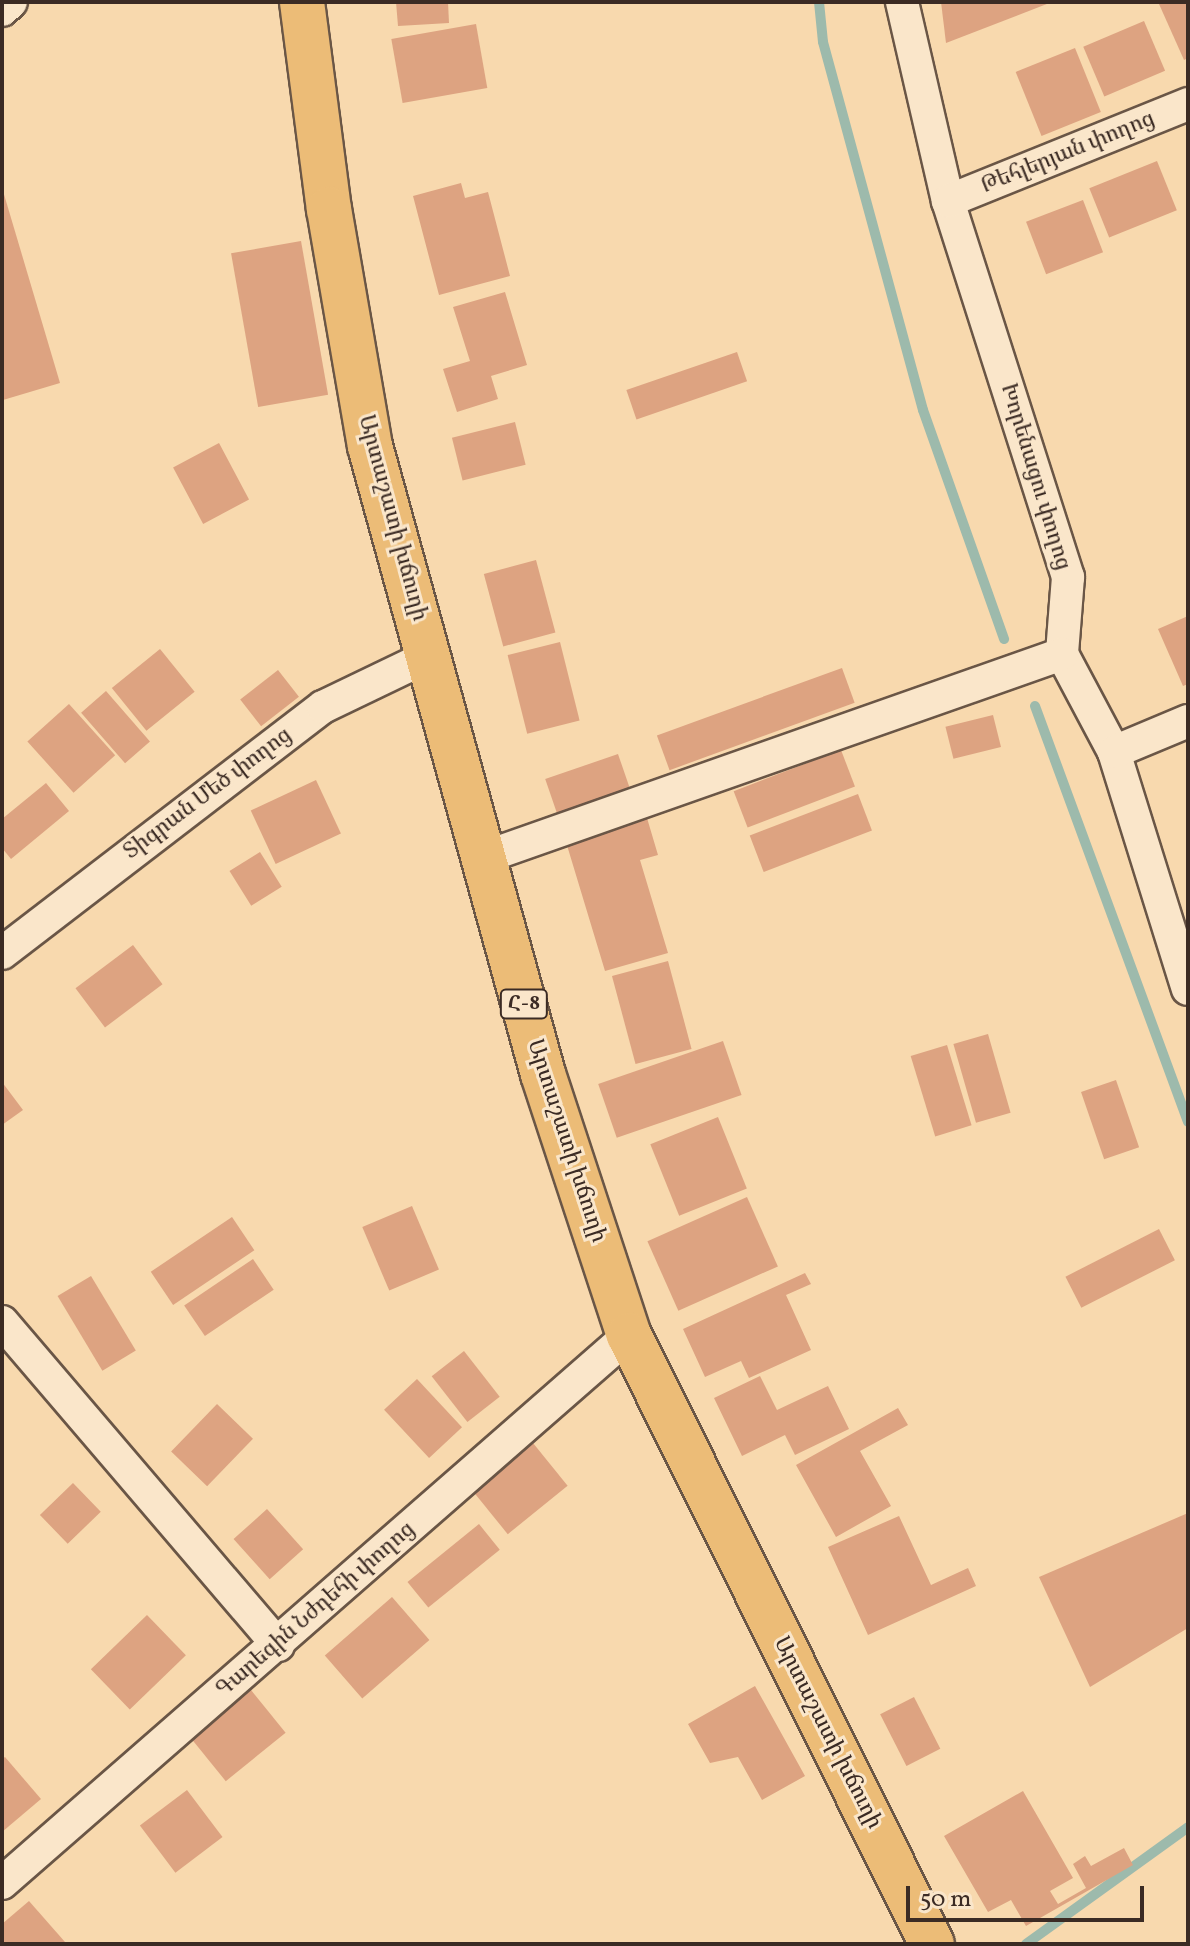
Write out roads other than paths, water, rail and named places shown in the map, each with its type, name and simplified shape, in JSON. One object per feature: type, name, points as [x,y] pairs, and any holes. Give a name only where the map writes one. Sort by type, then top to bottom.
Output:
[{"type":"main road","name":"Արտաշատի խճուղի","points":[[302,2],[329,209],[370,446],[543,1074],[629,1335],[932,1944]]},
{"type":"street","points":[[2,10],[11,2]]},
{"type":"street","name":"Խորենացու փողոց","points":[[902,2],[948,201],[1068,577],[1062,654]]},
{"type":"street","name":"Թեհլերյան փողոց","points":[[948,201],[1188,104]]},
{"type":"street","points":[[485,857],[1062,654],[1114,752],[1188,989]]},
{"type":"street","name":"Տիգրան Մեծ փողոց","points":[[2,953],[323,707],[429,656]]},
{"type":"street","points":[[1114,752],[1188,721]]},
{"type":"street","points":[[2,1322],[278,1645]]},
{"type":"street","name":"Գարեգին Նժդեհի փողոց","points":[[2,1883],[278,1645],[629,1335]]},
{"type":"waterway","points":[[819,2],[823,42],[923,410],[1004,639]]},
{"type":"waterway","points":[[1035,706],[1188,1122]]},
{"type":"waterway","points":[[1026,1944],[1188,1827]]}]
